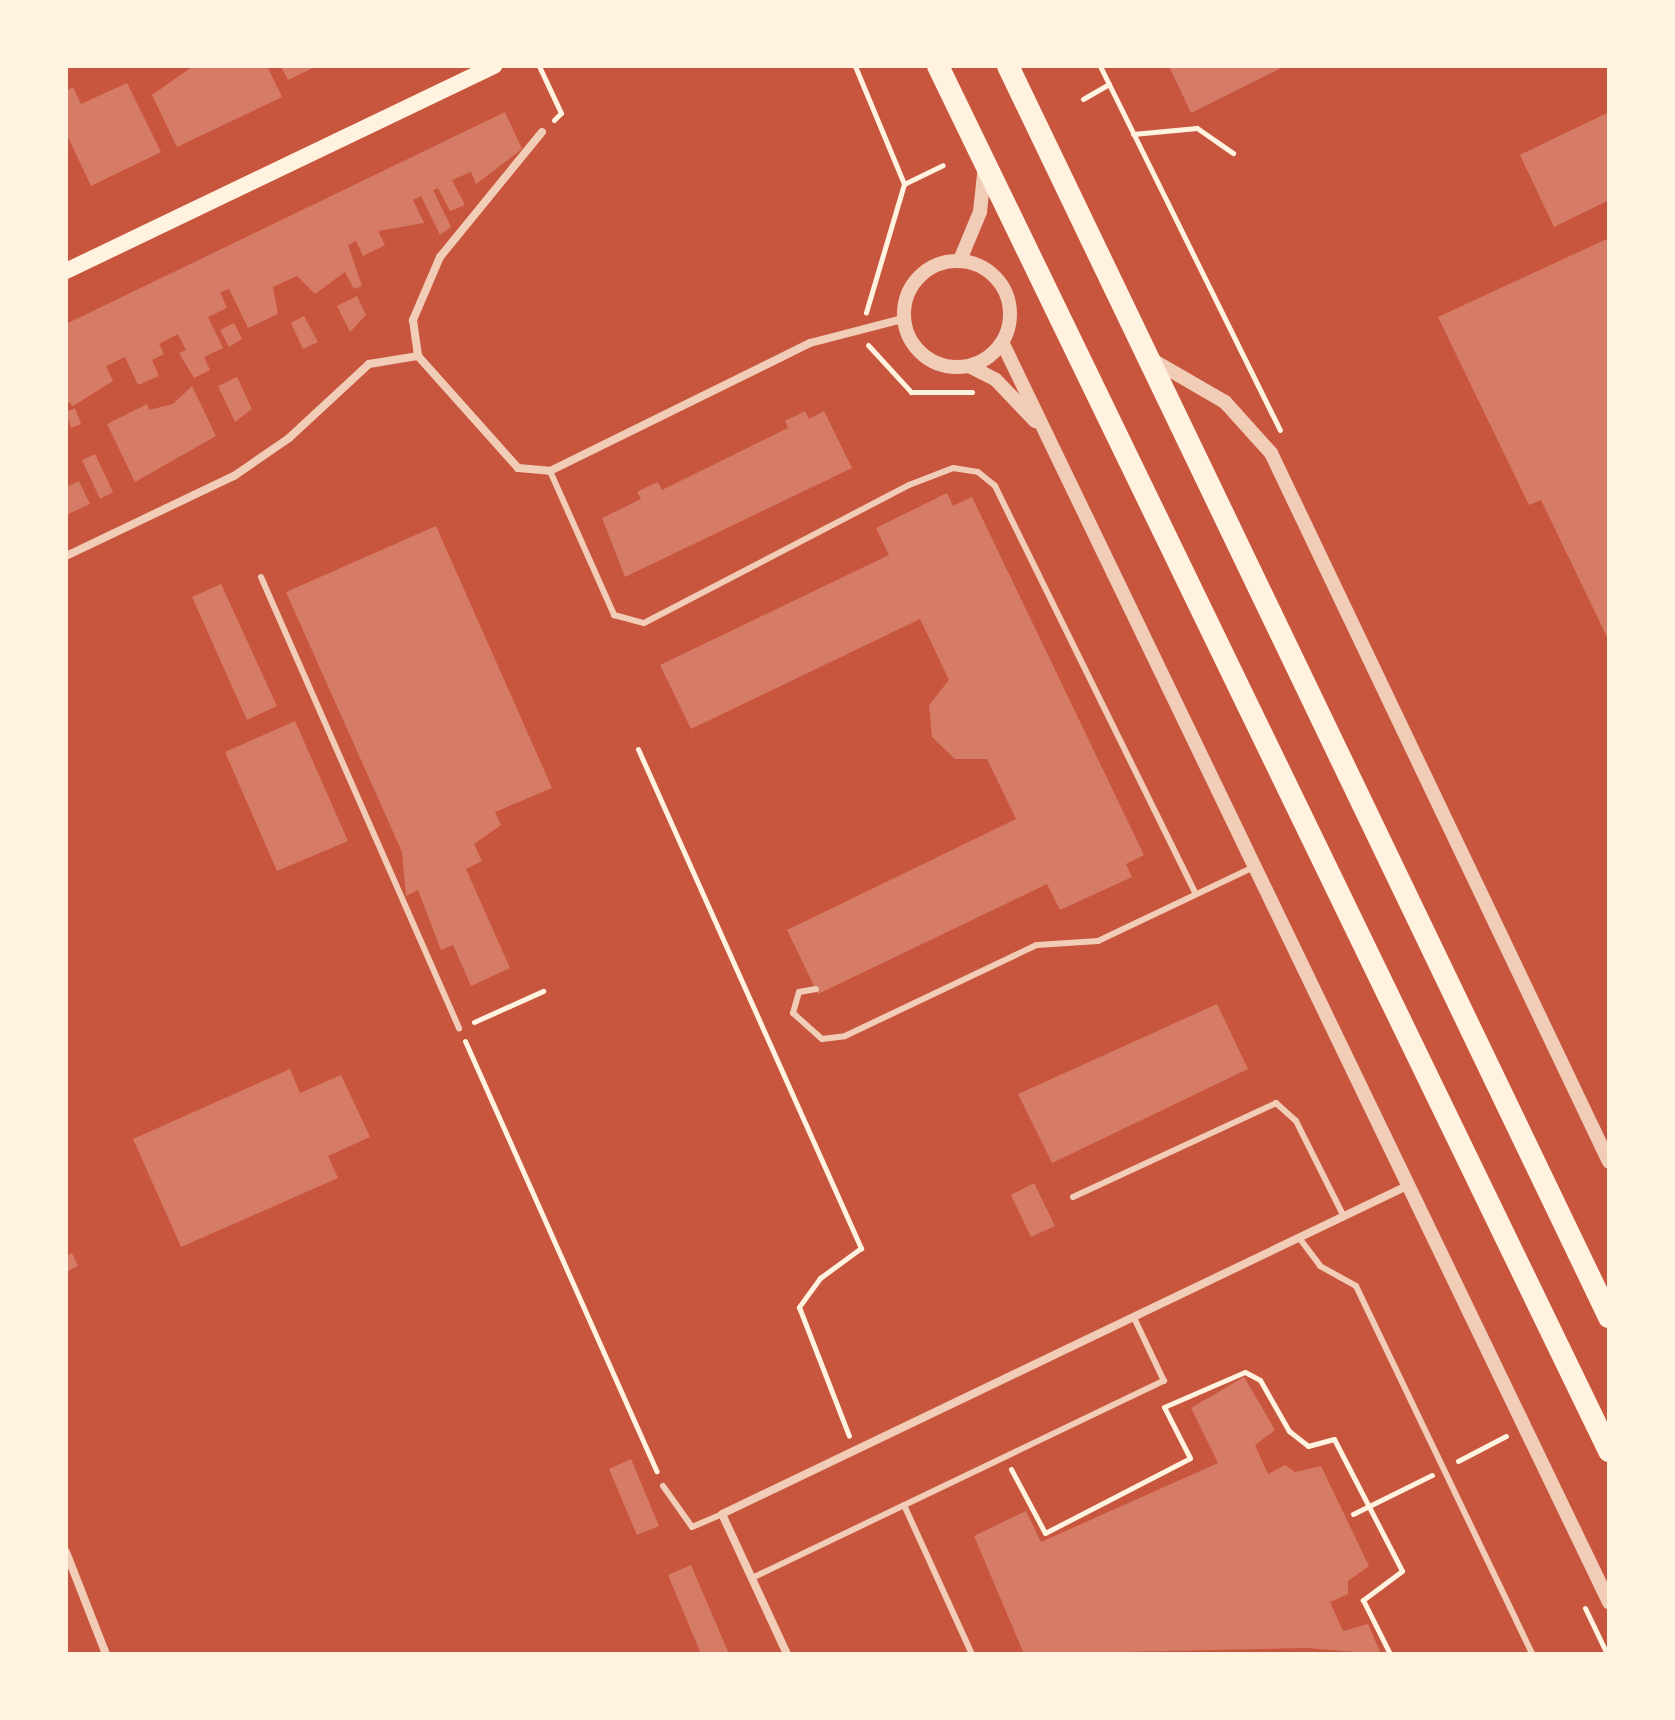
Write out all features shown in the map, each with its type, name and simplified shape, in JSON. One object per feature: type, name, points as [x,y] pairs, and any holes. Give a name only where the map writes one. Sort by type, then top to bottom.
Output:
[{"type":"highway","points":[[938,66],[1609,1451]]},
{"type":"highway","points":[[1008,66],[1145,357],[1609,1317]]},
{"type":"main road","points":[[66,271],[494,66]]},
{"type":"street","points":[[542,132],[440,257],[413,320],[418,356],[518,468],[550,471],[810,343],[902,319]]},
{"type":"street","points":[[960,260],[980,212],[985,161]]},
{"type":"street","points":[[902,319],[922,273],[960,260],[979,265],[1005,290],[1010,308],[1002,342],[1609,1602]]},
{"type":"street","points":[[902,319],[929,360],[969,366],[996,380],[1044,431]]},
{"type":"street","points":[[969,366],[1002,342]]},
{"type":"street","points":[[66,556],[234,476],[289,438],[369,364],[418,356]]},
{"type":"street","points":[[1145,357],[1250,423],[1351,619],[1609,1162]]},
{"type":"street","points":[[787,1654],[722,1514],[1135,1320],[1409,1185]]},
{"type":"street","points":[[66,1552],[106,1654]]},
{"type":"lane","points":[[550,471],[614,615],[644,623],[909,485],[953,468],[978,472],[995,486],[1194,891]]},
{"type":"lane","points":[[261,577],[459,1029]]},
{"type":"lane","points":[[816,989],[799,992],[793,1013],[822,1039],[845,1036],[1037,945],[1098,941],[1194,891],[1255,866]]},
{"type":"lane","points":[[1073,1197],[1276,1103],[1296,1121],[1344,1217]]},
{"type":"lane","points":[[1300,1239],[1320,1266],[1356,1286],[1532,1654]]},
{"type":"lane","points":[[752,1578],[1164,1381],[1135,1320]]},
{"type":"lane","points":[[663,1486],[692,1527],[722,1514]]},
{"type":"lane","points":[[904,1505],[972,1654]]},
{"type":"path","points":[[539,66],[561,113],[542,132]]},
{"type":"path","points":[[855,66],[904,184],[901,211],[868,292],[864,330],[870,355],[911,392],[981,393]]},
{"type":"path","points":[[1083,99],[1109,84],[1100,66]]},
{"type":"path","points":[[1133,134],[1197,128],[1233,153]]},
{"type":"path","points":[[904,184],[943,165]]},
{"type":"path","points":[[638,749],[861,1248],[820,1278],[799,1307],[800,1327],[855,1451]]},
{"type":"path","points":[[543,991],[459,1029],[663,1486]]},
{"type":"path","points":[[1004,1458],[1045,1533],[1190,1458],[1164,1407],[1245,1372],[1260,1380],[1289,1431],[1308,1446],[1334,1439],[1402,1571],[1363,1600],[1390,1654]]},
{"type":"building","points":[[193,66],[267,66],[282,97],[177,147],[152,95]]},
{"type":"building","points":[[281,66],[317,66],[288,80]]},
{"type":"building","points":[[1169,66],[1285,66],[1191,113]]},
{"type":"building","points":[[127,83],[161,152],[91,186],[66,133],[66,91],[73,87],[81,104]]},
{"type":"building","points":[[505,112],[522,149],[476,184],[471,172],[452,180],[465,205],[450,211],[438,188],[433,190],[451,227],[440,235],[421,196],[413,200],[424,223],[378,231],[385,245],[363,256],[356,241],[348,245],[362,286],[354,289],[345,272],[315,294],[297,276],[273,287],[278,314],[248,328],[229,289],[220,292],[227,308],[208,317],[223,348],[204,357],[210,370],[194,378],[179,353],[186,350],[178,334],[159,344],[164,354],[152,360],[159,376],[138,385],[125,357],[106,366],[113,381],[73,406],[66,400],[66,324]]},
{"type":"building","points":[[1609,112],[1609,200],[1554,227],[1520,155]]},
{"type":"building","points":[[1609,238],[1609,641],[1541,500],[1529,505],[1438,317]]},
{"type":"building","points":[[357,296],[366,315],[350,332],[337,306]]},
{"type":"building","points":[[304,316],[318,342],[303,349],[291,323]]},
{"type":"building","points":[[234,323],[242,339],[229,347],[220,330]]},
{"type":"building","points":[[237,377],[252,409],[235,422],[218,386]]},
{"type":"building","points":[[192,386],[216,436],[135,482],[107,424],[147,404],[149,410],[173,404]]},
{"type":"building","points":[[75,408],[81,424],[71,428],[66,412]]},
{"type":"building","points":[[805,411],[809,419],[824,411],[852,468],[625,577],[602,518],[641,499],[637,492],[647,487],[658,482],[662,490],[788,428],[785,421]]},
{"type":"building","points":[[95,454],[113,492],[100,499],[82,460]]},
{"type":"building","points":[[79,481],[90,504],[66,515],[66,487]]},
{"type":"building","points":[[947,493],[953,506],[972,497],[1144,855],[1126,864],[1132,877],[1060,910],[1047,884],[818,994],[787,930],[1016,819],[987,759],[955,759],[932,737],[929,705],[949,680],[920,619],[691,729],[660,665],[889,555],[876,528]]},
{"type":"building","points":[[436,526],[552,788],[495,812],[501,825],[474,844],[482,861],[466,869],[510,968],[471,986],[453,945],[441,950],[418,890],[406,896],[402,852],[286,592]]},
{"type":"building","points":[[221,584],[277,706],[247,720],[192,597]]},
{"type":"building","points":[[295,721],[348,841],[277,871],[225,752]]},
{"type":"building","points":[[1217,1004],[1248,1069],[1052,1163],[1018,1094]]},
{"type":"building","points":[[290,1069],[300,1093],[341,1075],[370,1137],[328,1156],[338,1178],[181,1247],[133,1139]]},
{"type":"building","points":[[1034,1183],[1055,1226],[1031,1237],[1011,1195]]},
{"type":"building","points":[[72,1253],[78,1266],[66,1272],[66,1256]]},
{"type":"building","points":[[1244,1377],[1275,1430],[1255,1445],[1268,1474],[1285,1465],[1295,1472],[1321,1466],[1369,1566],[1348,1581],[1348,1594],[1330,1602],[1343,1631],[1368,1624],[1381,1654],[1307,1648],[1024,1654],[974,1536],[1026,1511],[1041,1542],[1218,1463],[1191,1408]]},
{"type":"building","points":[[631,1459],[659,1526],[637,1535],[609,1469]]},
{"type":"building","points":[[691,1565],[729,1654],[701,1654],[668,1575]]}]
